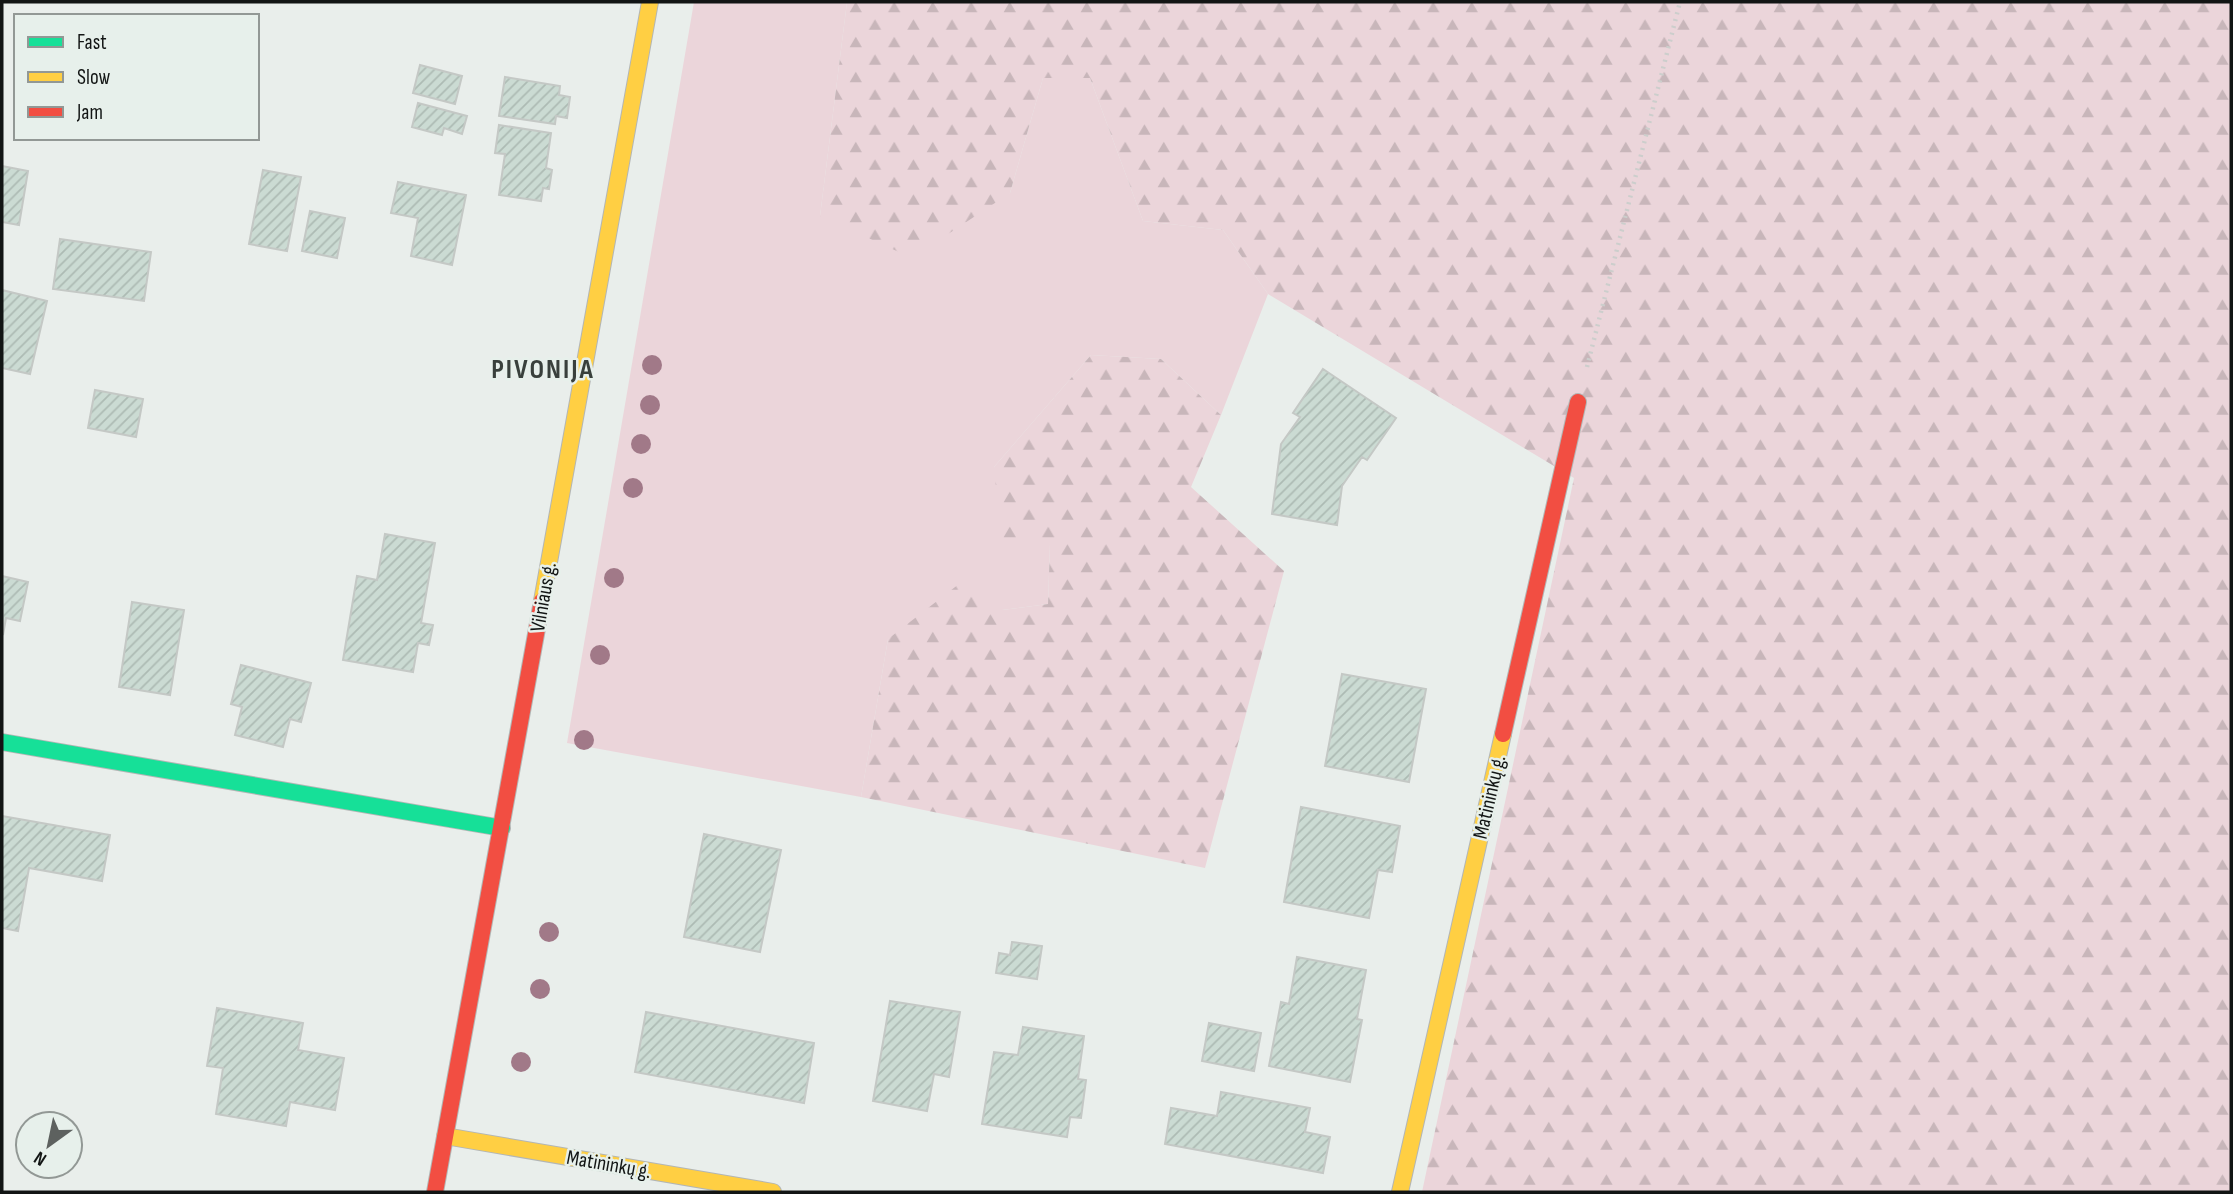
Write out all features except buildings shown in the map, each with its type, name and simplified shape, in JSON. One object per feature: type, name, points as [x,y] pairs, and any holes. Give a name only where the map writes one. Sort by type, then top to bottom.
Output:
[{"type":"street","name":"Vilniaus g.","points":[[435,1192],[650,2]]},
{"type":"street","name":"Matininkų g.","points":[[1400,1192],[1578,402]]},
{"type":"street","points":[[2,742],[502,828]]},
{"type":"street","name":"Matininkų g.","points":[[445,1136],[773,1192]]},
{"type":"path","points":[[1578,402],[1680,2]]},
{"type":"green space","points":[[694,2],[847,2],[820,216],[1010,193],[1043,78],[1090,78],[1143,221],[1223,230],[1268,294],[1221,415],[1161,359],[1091,355],[994,467],[1050,544],[1048,604],[1002,610],[888,639],[861,797],[567,743]]},
{"type":"green space","points":[[847,2],[2231,2],[2231,1192],[1422,1192],[1574,478],[1268,294],[1223,230],[1143,221],[1090,78],[1043,78],[1010,193],[912,258],[820,216]]},
{"type":"green space","points":[[1091,355],[1161,359],[1221,415],[1191,487],[1284,571],[1205,868],[861,797],[888,639],[968,577],[1002,610],[1048,604],[1050,544],[1001,539],[994,467]]},
{"type":"traffic: fast","points":[[2,742],[502,828]]},
{"type":"traffic: slow","points":[[542,601],[650,2]]},
{"type":"traffic: slow","points":[[1400,1192],[1503,734]]},
{"type":"traffic: slow","points":[[445,1136],[773,1192]]},
{"type":"traffic: jam","points":[[1503,734],[1578,402]]},
{"type":"traffic: jam","points":[[435,1192],[542,601]]},
{"type":"district","name":"PIVONIJA","points":[[543,368]]}]
